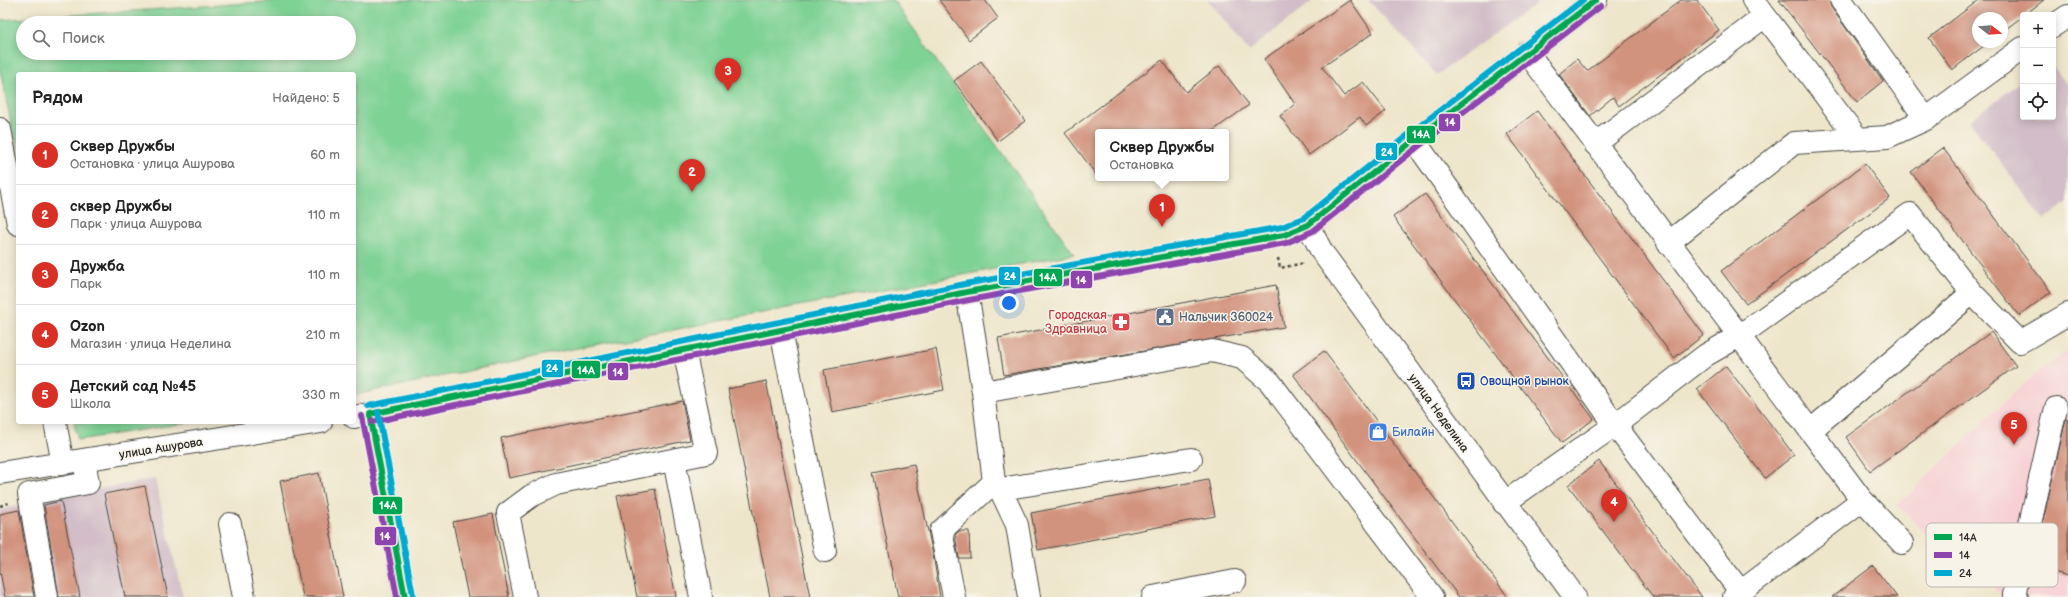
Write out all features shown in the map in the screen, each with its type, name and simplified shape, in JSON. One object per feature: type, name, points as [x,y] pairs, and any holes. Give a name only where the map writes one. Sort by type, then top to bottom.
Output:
[{"type":"street","points":[[405,597],[362,415],[967,292],[1284,235],[1308,225],[1414,140],[1596,0]]},
{"type":"street","points":[[1841,0],[1926,118]]},
{"type":"street","points":[[1595,144],[1759,8],[1858,139]]},
{"type":"street","points":[[2056,24],[2068,16]]},
{"type":"street","points":[[1668,243],[1794,143],[1887,137],[1926,118],[2020,50]]},
{"type":"street","points":[[1527,52],[1668,243],[1862,500],[1902,543]]},
{"type":"street","points":[[0,129],[16,213]]},
{"type":"street","points":[[1414,140],[1615,425],[1737,594],[1862,500]]},
{"type":"street","points":[[1504,503],[1615,425],[1706,355],[1739,336],[1910,214],[1972,293],[2020,342],[2068,314]]},
{"type":"street","name":"улица Неделина","points":[[1308,225],[1322,252],[1504,503],[1575,597]]},
{"type":"street","points":[[967,292],[997,485],[1017,525],[1029,597]]},
{"type":"street","points":[[1810,431],[1972,293]]},
{"type":"street","points":[[782,330],[824,551]]},
{"type":"street","points":[[525,597],[508,513],[531,496],[556,484],[706,453],[684,350]]},
{"type":"street","points":[[983,392],[1212,351],[1242,358],[1270,382],[1432,597]]},
{"type":"street","points":[[2030,523],[2056,408]]},
{"type":"street","points":[[47,597],[29,494],[88,483],[74,462],[56,424]]},
{"type":"street","name":"улица Ашурова","points":[[0,473],[309,424]]},
{"type":"street","points":[[954,597],[941,531],[997,485],[1191,459]]},
{"type":"street","points":[[674,460],[701,597]]},
{"type":"street","points":[[230,524],[244,597]]},
{"type":"street","points":[[1153,597],[1235,581]]},
{"type":"street","points":[[2016,587],[2014,595],[2017,597]]},
{"type":"path","points":[[1276,252],[1280,268],[1305,263]]},
{"type":"shaded area","points":[[1208,0],[1314,0],[1249,51]]},
{"type":"shaded area","points":[[1368,0],[1541,0],[1437,75]]},
{"type":"shaded area","points":[[2056,70],[2068,86],[2068,202],[2044,220],[1969,121],[2020,82],[2020,120],[2056,120]]},
{"type":"shaded area","points":[[2068,350],[2068,597],[2003,597],[1993,587],[2058,587],[2058,523],[1926,523],[1926,533],[1898,505],[2022,385]]},
{"type":"shaded area","points":[[155,479],[183,597],[0,597],[0,510],[66,495]]},
{"type":"green space","points":[[292,0],[893,0],[1074,254],[567,350],[356,395],[356,72],[16,72],[16,146],[0,70],[0,20],[16,19],[16,60],[356,60],[356,16],[58,16]]},
{"type":"green space","points":[[74,424],[178,424],[78,440]]},
{"type":"building","points":[[939,0],[985,0],[998,18],[969,40]]},
{"type":"building","points":[[1350,0],[1373,33],[1322,67],[1344,96],[1363,82],[1386,111],[1366,126],[1360,117],[1309,155],[1280,116],[1295,104],[1264,59]]},
{"type":"building","points":[[1681,0],[1697,0],[1719,30],[1619,106],[1613,97],[1590,116],[1559,74],[1577,59],[1587,71]]},
{"type":"building","points":[[1779,0],[1829,0],[1831,7],[1883,81],[1857,102]]},
{"type":"building","points":[[1979,0],[2044,0],[2028,12],[2020,12],[2020,18],[2008,27],[2008,12],[1972,12],[1972,48],[1981,48],[1952,70],[1929,38]]},
{"type":"building","points":[[1162,60],[1186,92],[1219,66],[1249,105],[1215,129],[1095,129],[1095,173],[1065,133]]},
{"type":"building","points":[[981,61],[1025,121],[998,141],[954,81]]},
{"type":"building","points":[[1537,111],[1704,335],[1674,358],[1507,134]]},
{"type":"building","points":[[1943,148],[2051,292],[2019,316],[1911,172]]},
{"type":"building","points":[[1865,164],[1890,198],[1746,304],[1721,271]]},
{"type":"building","points":[[1425,194],[1594,419],[1562,443],[1393,217]]},
{"type":"building","points":[[1276,285],[1284,327],[1004,375],[998,338]]},
{"type":"building","points":[[1991,332],[2016,366],[1870,471],[1846,437]]},
{"type":"building","points":[[936,349],[944,390],[832,412],[824,370]]},
{"type":"building","points":[[1324,351],[1508,597],[1459,597],[1293,374]]},
{"type":"building","points":[[1726,366],[1794,455],[1765,478],[1697,389]]},
{"type":"building","points":[[766,381],[810,597],[770,597],[728,389]]},
{"type":"building","points":[[682,401],[690,440],[509,478],[501,438]]},
{"type":"building","points":[[2066,419],[2068,419],[2068,576],[2058,573],[2058,523],[2043,523]]},
{"type":"building","points":[[1599,461],[1702,597],[1653,597],[1568,485]]},
{"type":"building","points":[[914,464],[934,560],[940,597],[898,597],[873,472]]},
{"type":"building","points":[[319,473],[343,597],[303,597],[280,481]]},
{"type":"building","points":[[1208,479],[1215,516],[1038,550],[1031,513]]},
{"type":"building","points":[[145,486],[168,597],[125,597],[104,494]]},
{"type":"building","points":[[655,489],[676,597],[637,597],[617,496]]},
{"type":"building","points":[[61,501],[80,597],[59,597],[44,505]]},
{"type":"building","points":[[19,510],[34,597],[5,597],[0,572],[0,514]]},
{"type":"building","points":[[493,514],[509,597],[468,597],[453,522]]},
{"type":"building","points":[[959,531],[969,531],[970,558],[959,558],[955,535]]},
{"type":"building","points":[[1873,566],[1897,597],[1832,597]]},
{"type":"transit line","name":"24","points":[[368,406],[965,284],[1282,227],[1304,218],[1409,134],[1583,0]]},
{"type":"transit line","name":"14А","points":[[370,414],[967,292],[1284,235],[1308,225],[1414,140],[1596,0]]},
{"type":"transit line","name":"14","points":[[372,422],[969,300],[1286,243],[1313,231],[1419,146],[1601,6]]},
{"type":"transit line","name":"24","points":[[378,412],[413,595]]},
{"type":"transit line","name":"14А","points":[[370,414],[405,597]]},
{"type":"transit line","name":"14","points":[[362,416],[397,597]]},
{"type":"place","name":"Дружба","points":[[728,91]]},
{"type":"place","name":"сквер Дружбы","points":[[692,192]]},
{"type":"place","name":"Сквер Дружбы","points":[[1162,227]]},
{"type":"place","name":"Нальчик 360024","points":[[1165,317]]},
{"type":"place","name":"Городская Здравница","points":[[1121,322]]},
{"type":"place","name":"Овощной рынок","points":[[1466,381]]},
{"type":"place","name":"Билайн","points":[[1378,432]]},
{"type":"place","name":"Детский сад №45","points":[[2014,445]]},
{"type":"place","name":"Ozon","points":[[1614,522]]}]
